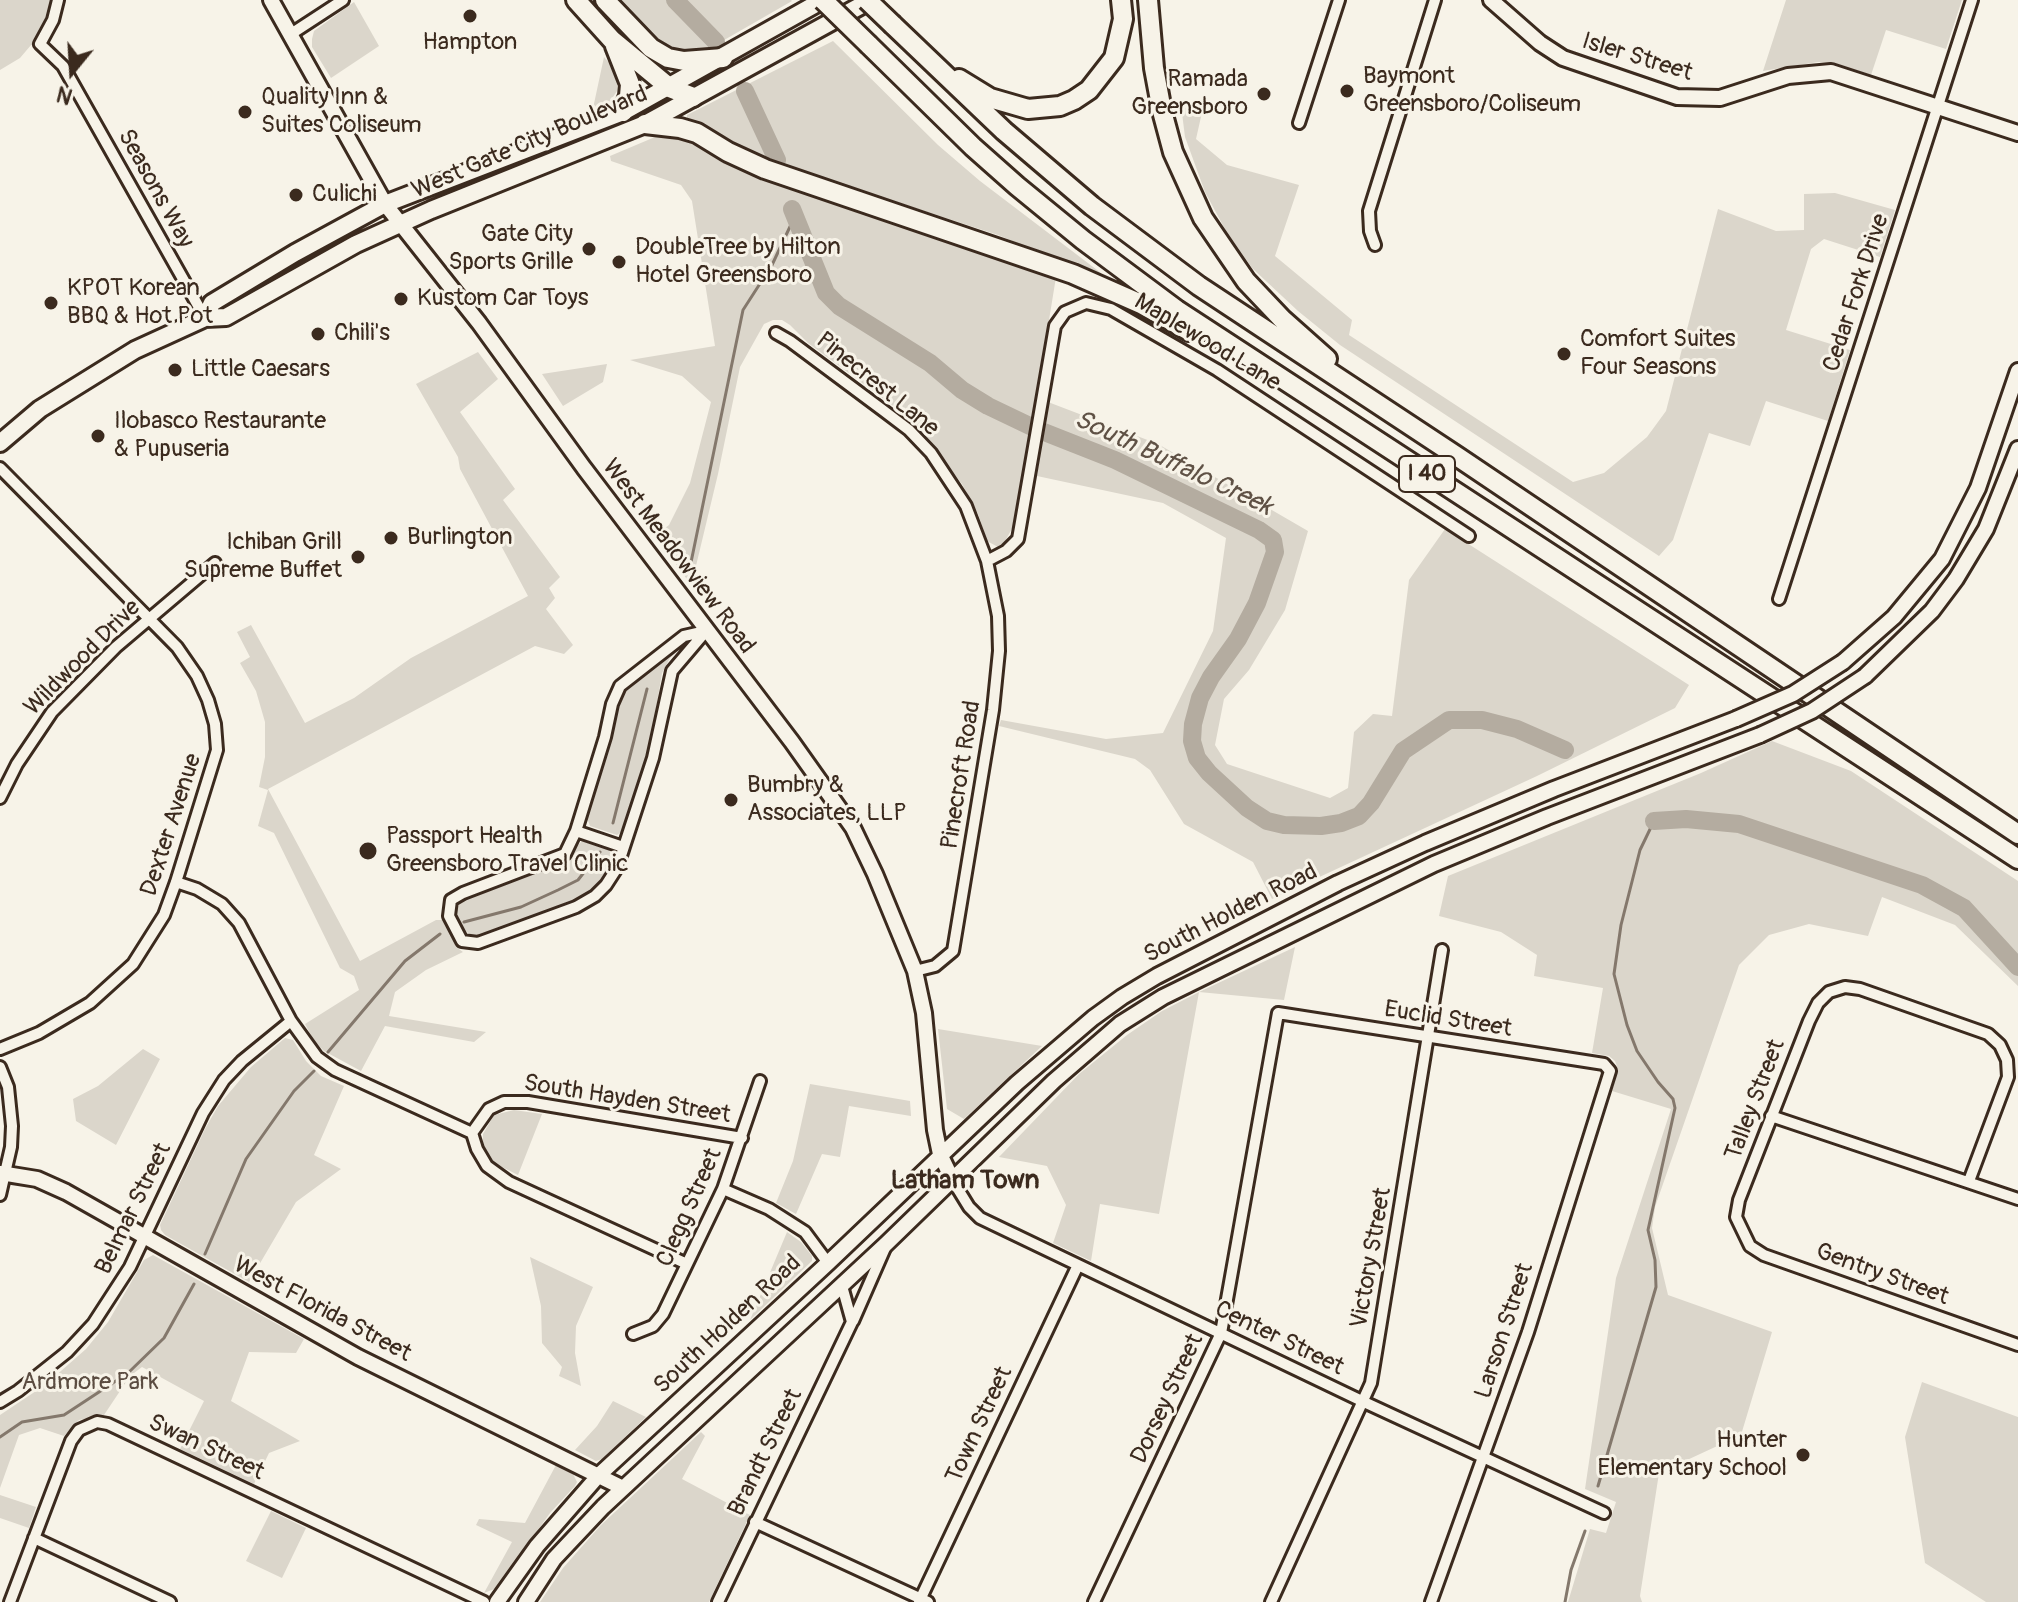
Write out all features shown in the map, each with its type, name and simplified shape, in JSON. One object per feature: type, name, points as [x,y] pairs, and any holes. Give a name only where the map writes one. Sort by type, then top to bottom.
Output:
[{"type":"highway","points":[[576,0],[612,40],[670,88],[693,97]]},
{"type":"highway","points":[[605,0],[651,48],[668,58],[684,61],[723,58]]},
{"type":"highway","name":"I 40","points":[[823,0],[973,147],[1083,240],[1177,310],[2018,859]]},
{"type":"highway","name":"I 40","points":[[869,0],[936,69],[1092,206],[1199,286],[2018,834]]},
{"type":"highway","points":[[936,69],[1008,104],[1028,109],[1060,106],[1089,90],[1114,58],[1123,19],[1121,0]]},
{"type":"highway","points":[[1148,0],[1154,68],[1162,111],[1173,152],[1203,218],[1265,303],[1378,403]]},
{"type":"highway","points":[[612,40],[630,84],[623,112]]},
{"type":"highway","points":[[645,124],[697,133],[765,169],[1073,274],[1141,304],[1358,427]]},
{"type":"main road","name":"West Meadowview Road","points":[[271,0],[385,204],[479,323],[853,828],[915,971],[924,1013],[940,1154],[953,1181]]},
{"type":"main road","name":"West Gate City Boulevard","points":[[205,318],[212,303],[385,204],[623,112],[823,0]]},
{"type":"main road","name":"West Gate City Boulevard","points":[[0,443],[40,409],[135,350],[205,318],[226,317],[356,244],[401,224],[645,124],[869,0]]},
{"type":"main road","name":"Isler Street","points":[[1491,0],[1540,43],[1563,58],[1677,97],[1720,98],[1788,76],[1831,72],[2018,133]]},
{"type":"main road","name":"South Holden Road","points":[[497,1602],[537,1546],[599,1475],[828,1263],[940,1154],[1084,1026],[1157,976],[1338,883],[1554,789],[1736,719],[1793,694],[1843,662],[1894,617],[1942,559],[1978,488],[2018,371]]},
{"type":"main road","name":"South Holden Road","points":[[526,1602],[564,1547],[623,1488],[1120,1024],[1163,997],[1376,890],[1547,817],[1760,735],[1812,711],[1865,676],[1932,611],[1956,579],[1986,529],[2018,449]]},
{"type":"main road","name":"West Florida Street","points":[[2,1173],[37,1179],[66,1192],[358,1357],[623,1488]]},
{"type":"street","name":"Seasons Way","points":[[58,0],[53,20],[40,44],[63,66],[205,318]]},
{"type":"street","points":[[291,34],[343,0]]},
{"type":"street","points":[[1299,123],[1339,0]]},
{"type":"street","points":[[1375,245],[1370,231],[1369,211],[1435,0]]},
{"type":"street","name":"Cedar Fork Drive","points":[[1779,599],[1972,0]]},
{"type":"street","name":"Maplewood Lane","points":[[987,561],[1006,551],[1018,539],[1055,326],[1065,312],[1086,303],[1111,309],[1217,370],[1469,536]]},
{"type":"street","name":"Pinecrest Lane","points":[[776,333],[909,430],[931,453],[966,506],[987,561]]},
{"type":"street","name":"Dexter Avenue","points":[[0,468],[177,647],[197,676],[208,700],[215,724],[217,750],[176,882],[151,938],[133,964],[109,988],[67,1018],[0,1049]]},
{"type":"street","name":"Pinecroft Road","points":[[915,971],[935,966],[953,951],[993,710],[999,651],[998,616],[987,561]]},
{"type":"street","name":"Wildwood Drive","points":[[0,798],[17,764],[52,712],[116,647],[215,563]]},
{"type":"street","points":[[706,631],[676,663],[669,678],[655,750],[612,877],[585,903],[478,943],[462,941],[449,916],[451,900],[565,854],[576,831],[612,704],[620,686],[684,636],[706,631]]},
{"type":"street","points":[[576,831],[623,847]]},
{"type":"street","points":[[176,882],[197,889],[222,904],[239,923],[291,1021],[317,1057],[335,1070],[472,1133],[487,1166],[509,1182],[687,1264]]},
{"type":"street","name":"Victory Street","points":[[1271,1602],[1371,1383],[1442,950]]},
{"type":"street","name":"Talley Street","points":[[1741,1231],[1736,1217],[1739,1200],[1809,1021],[1818,1003],[1832,991],[1845,987],[1860,989],[1988,1034],[2002,1049],[2007,1060],[2008,1077],[1969,1181]]},
{"type":"street","name":"Euclid Street","points":[[1278,1013],[1604,1064],[1610,1071]]},
{"type":"street","name":"Dorsey Street","points":[[1094,1602],[1221,1333],[1278,1013]]},
{"type":"street","name":"Belmar Street","points":[[0,1402],[67,1352],[93,1324],[115,1294],[145,1238],[203,1113],[224,1080],[291,1021]]},
{"type":"street","points":[[0,1067],[8,1087],[12,1126],[11,1147],[2,1173],[0,1195]]},
{"type":"street","name":"Larson Street","points":[[1431,1602],[1528,1332],[1610,1071]]},
{"type":"street","name":"Clegg Street","points":[[633,1334],[653,1326],[663,1314],[723,1189],[760,1081]]},
{"type":"street","name":"South Hayden Street","points":[[472,1133],[489,1109],[504,1102],[528,1102],[742,1138]]},
{"type":"street","points":[[1771,1116],[2018,1199]]},
{"type":"street","name":"Center Street","points":[[953,1181],[969,1207],[980,1218],[1604,1513]]},
{"type":"street","points":[[723,1189],[769,1209],[805,1232],[828,1263]]},
{"type":"street","name":"Gentry Street","points":[[1741,1231],[1750,1246],[1764,1255],[2018,1345]]},
{"type":"street","name":"Brandt Street","points":[[718,1602],[886,1244]]},
{"type":"street","name":"Town Street","points":[[923,1601],[1078,1265]]},
{"type":"street","points":[[842,1286],[852,1322]]},
{"type":"street","name":"Swan Street","points":[[10,1602],[71,1441],[85,1426],[103,1422],[484,1602]]},
{"type":"street","points":[[755,1522],[923,1601]]},
{"type":"street","points":[[34,1538],[170,1602]]},
{"type":"green space","points":[[0,0],[52,0],[46,22],[37,38],[20,58],[0,70]]},
{"type":"green space","points":[[615,0],[792,1],[712,47],[686,52],[660,44]]},
{"type":"green space","points":[[1786,0],[1962,0],[1946,49],[1886,30],[1871,75],[1838,64],[1818,62],[1763,71]]},
{"type":"green space","points":[[354,2],[379,46],[331,78],[312,47],[314,31]]},
{"type":"green space","points":[[833,41],[938,145],[1101,273],[1098,276],[998,235],[756,156],[687,118],[687,115]]},
{"type":"green space","points":[[604,57],[618,73],[620,83],[609,103],[592,113]]},
{"type":"green space","points":[[1181,105],[1203,108],[1196,139],[1227,165],[1299,185],[1275,256],[1352,320],[1349,335],[1573,482],[1604,473],[1647,437],[1666,411],[1718,209],[1776,231],[1804,230],[1804,194],[1835,193],[1895,210],[1880,257],[1824,239],[1811,249],[1786,330],[1850,350],[1828,421],[1766,401],[1750,446],[1709,433],[1673,540],[1659,556],[1340,345],[1252,268],[1226,231],[1205,192],[1185,137]]},
{"type":"green space","points":[[677,132],[715,156],[776,182],[1056,277],[1019,505],[1014,525],[1004,543],[998,547],[987,541],[978,514],[962,484],[920,431],[896,408],[808,343],[790,325],[782,320],[773,320],[764,324],[740,367],[718,474],[695,570],[689,582],[655,536],[669,525],[690,483],[711,402],[682,376],[630,360],[715,346],[692,201],[681,185],[611,161],[610,156],[655,137]]},
{"type":"green space","points":[[478,352],[498,379],[460,412],[515,489],[503,500],[560,577],[549,588],[555,598],[546,609],[573,645],[564,654],[535,646],[268,789],[360,961],[436,920],[444,920],[456,947],[463,952],[426,970],[395,992],[389,1016],[486,1032],[474,1042],[385,1026],[361,1071],[324,1051],[314,1041],[305,1024],[359,990],[354,976],[340,968],[274,833],[258,826],[268,790],[259,787],[265,757],[265,722],[256,691],[240,663],[250,657],[237,632],[251,625],[305,723],[354,698],[411,658],[528,596],[460,469],[458,457],[416,384]]},
{"type":"green space","points":[[607,364],[603,382],[563,406],[542,374]]},
{"type":"green space","points":[[1048,402],[1158,444],[1308,531],[1285,610],[1249,670],[1224,699],[1215,745],[1227,764],[1330,798],[1348,788],[1354,732],[1373,714],[1392,716],[1409,580],[1445,529],[1689,685],[1675,708],[1272,899],[1253,862],[1184,824],[1150,770],[1135,759],[999,726],[1001,720],[1106,739],[1163,733],[1213,631],[1226,538],[1163,503],[1037,476]]},
{"type":"green space","points":[[686,640],[687,643],[670,658],[662,673],[649,751],[624,830],[617,835],[590,826],[586,815],[620,697],[632,681]]},
{"type":"green space","points":[[1772,741],[1851,771],[2018,881],[2018,986],[1955,925],[1882,897],[1868,936],[1809,924],[1769,935],[1739,965],[1655,1207],[1652,1228],[1668,1295],[1772,1332],[1741,1435],[1659,1473],[1640,1596],[1642,1602],[1568,1602],[1590,1529],[1606,1533],[1616,1502],[1585,1489],[1616,1278],[1671,1109],[1612,1091],[1618,1069],[1615,1061],[1609,1056],[1592,1053],[1603,988],[1534,976],[1537,955],[1501,932],[1439,916],[1448,876]]},
{"type":"green space","points":[[582,841],[608,849],[614,858],[606,876],[587,895],[475,937],[460,928],[455,915],[457,904],[462,899],[559,863]]},
{"type":"green space","points":[[1295,947],[1284,1000],[1199,992]]},
{"type":"green space","points":[[1199,992],[1159,1214],[1100,1204],[1091,1261],[1053,1243],[1066,1205],[1047,1166],[999,1157],[1079,1074],[1162,1011]]},
{"type":"green space","points":[[938,1029],[1042,1046],[964,1119],[947,1109]]},
{"type":"green space","points":[[285,1038],[293,1040],[306,1061],[321,1076],[344,1086],[314,1155],[341,1169],[296,1202],[249,1282],[165,1235],[160,1225],[218,1106],[251,1067]]},
{"type":"green space","points":[[143,1049],[160,1059],[116,1145],[76,1121],[73,1099],[98,1086]]},
{"type":"green space","points":[[810,1084],[910,1101],[911,1116],[849,1106],[840,1157],[822,1154],[796,1214],[776,1203],[793,1161]]},
{"type":"green space","points":[[514,1110],[542,1114],[518,1175],[496,1164],[483,1145],[483,1134],[494,1115]]},
{"type":"green space","points":[[787,1232],[801,1242],[812,1256],[812,1261],[750,1320]]},
{"type":"green space","name":"Ardmore Park","points":[[153,1255],[304,1339],[296,1353],[249,1352],[231,1401],[300,1441],[269,1453],[254,1484],[180,1449],[204,1401],[142,1367],[130,1376],[104,1415],[79,1420],[64,1436],[40,1428],[19,1435],[0,1488],[0,1415],[45,1385],[86,1349],[108,1322],[144,1260]]},
{"type":"green space","points":[[530,1257],[593,1287],[576,1326],[575,1353],[581,1386],[559,1376],[562,1367],[542,1343],[541,1306]]},
{"type":"green space","points":[[1922,1382],[2018,1417],[2018,1602],[1986,1602],[1925,1563],[1905,1437]]},
{"type":"green space","points":[[613,1401],[646,1417],[602,1459],[596,1461],[575,1450],[597,1426]]},
{"type":"green space","points":[[701,1432],[705,1436],[682,1479],[750,1515],[709,1602],[540,1602],[563,1568],[601,1525]]},
{"type":"green space","points":[[556,1465],[573,1474],[577,1482],[575,1486],[550,1513],[497,1588],[484,1593],[512,1542],[476,1525],[479,1519],[525,1523]]},
{"type":"green space","points":[[0,1495],[36,1507],[29,1528],[0,1518]]},
{"type":"green space","points":[[271,1511],[306,1528],[282,1578],[246,1561]]},
{"type":"waterway","name":"South Buffalo Creek","points":[[675,0],[716,42]]},
{"type":"waterway","name":"South Buffalo Creek","points":[[745,91],[777,160]]},
{"type":"waterway","name":"South Buffalo Creek","points":[[792,209],[826,293],[839,306],[930,363],[962,390],[1034,428]]},
{"type":"waterway","points":[[689,572],[743,310],[772,265],[795,216]]},
{"type":"waterway","name":"South Buffalo Creek","points":[[1044,432],[1115,460],[1259,530],[1273,540],[1275,552],[1257,603],[1200,698],[1192,741],[1197,758],[1209,773],[1247,808],[1267,821],[1284,825],[1321,826],[1359,816],[1371,803],[1403,751],[1449,720],[1482,720],[1517,729],[1565,750]]},
{"type":"waterway","points":[[613,823],[647,689]]},
{"type":"waterway","name":"South Buffalo Creek","points":[[1654,821],[1686,819],[1739,824],[1922,885],[1964,908],[2018,967]]},
{"type":"waterway","points":[[1598,1486],[1656,1287],[1655,1260],[1648,1230],[1675,1108],[1673,1099],[1637,1051],[1614,974],[1621,925],[1640,850],[1654,821]]},
{"type":"waterway","points":[[464,922],[521,907],[578,880],[600,852]]},
{"type":"waterway","points":[[328,1052],[405,961],[440,934]]},
{"type":"waterway","points":[[205,1254],[246,1159],[294,1091],[314,1071]]},
{"type":"waterway","points":[[0,1437],[22,1422],[64,1415],[128,1373],[164,1338],[194,1284]]},
{"type":"waterway","points":[[1565,1602],[1571,1570],[1585,1531]]},
{"type":"place","name":"Hampton","points":[[470,16]]},
{"type":"place","name":"Baymont Greensboro/Coliseum","points":[[1347,91]]},
{"type":"place","name":"Ramada Greensboro","points":[[1264,94]]},
{"type":"place","name":"Quality Inn & Suites Coliseum","points":[[245,112]]},
{"type":"place","name":"Culichi","points":[[296,195]]},
{"type":"place","name":"Gate City Sports Grille","points":[[589,249]]},
{"type":"place","name":"DoubleTree by Hilton Hotel Greensboro","points":[[619,262]]},
{"type":"place","name":"Kustom Car Toys","points":[[401,299]]},
{"type":"place","name":"KPOT Korean BBQ & Hot Pot","points":[[51,303]]},
{"type":"place","name":"Chili's","points":[[318,334]]},
{"type":"place","name":"Comfort Suites Four Seasons","points":[[1564,354]]},
{"type":"place","name":"Little Caesars","points":[[175,370]]},
{"type":"place","name":"Ilobasco Restaurante & Pupuseria","points":[[98,436]]},
{"type":"place","name":"Burlington","points":[[391,538]]},
{"type":"place","name":"Ichiban Grill Supreme Buffet","points":[[358,557]]},
{"type":"place","name":"Bumbry & Associates, LLP","points":[[731,800]]},
{"type":"place","name":"Passport Health Greensboro Travel Clinic","points":[[368,851]]},
{"type":"place","name":"Hunter Elementary School","points":[[1803,1455]]},
{"type":"district","name":"Latham Town","points":[[965,1181]]}]
